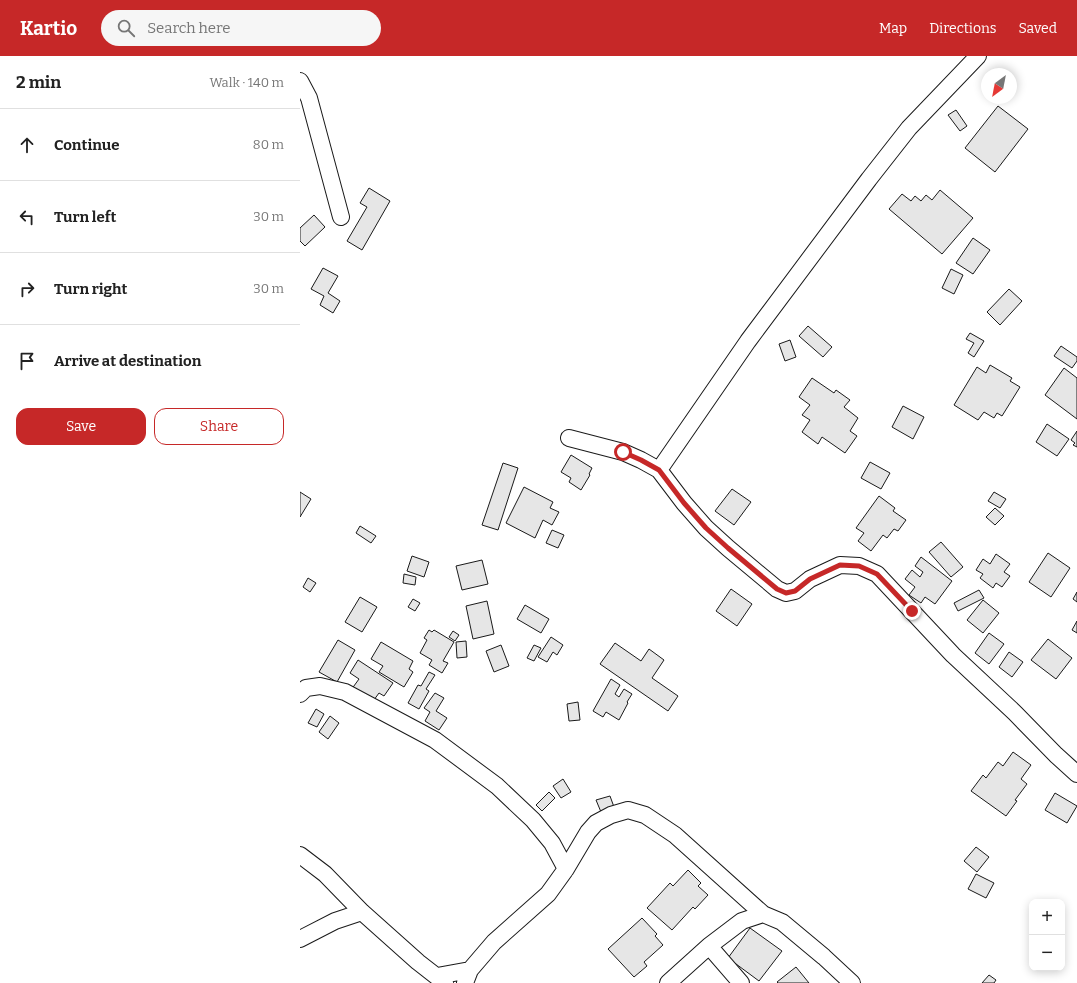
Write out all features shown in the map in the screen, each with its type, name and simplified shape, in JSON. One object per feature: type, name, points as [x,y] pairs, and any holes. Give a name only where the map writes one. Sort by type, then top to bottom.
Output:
[{"type":"street","points":[[659,470],[748,341],[869,179],[909,128],[978,56]]},
{"type":"street","points":[[300,81],[309,98],[341,217]]},
{"type":"street","points":[[569,438],[623,452],[659,470],[684,503],[706,528],[777,589],[786,593],[795,591],[810,579],[840,565],[859,566],[877,574],[953,655],[1015,712],[1056,755],[1077,774]]},
{"type":"street","points":[[300,694],[306,688],[320,686],[345,692],[436,740],[497,786],[533,820],[552,843],[566,869]]},
{"type":"street","points":[[300,855],[325,874],[362,912],[418,962],[441,979],[467,976],[494,942],[548,894],[566,869],[588,832],[596,823],[611,815],[628,810],[635,811],[655,821],[675,835],[763,914],[782,922],[824,957],[852,983]]},
{"type":"street","points":[[300,939],[335,921],[362,912]]},
{"type":"street","points":[[668,983],[709,946],[742,921],[763,914]]},
{"type":"street","points":[[709,946],[741,983]]},
{"type":"building","points":[[998,106],[1028,129],[995,172],[965,148]]},
{"type":"building","points":[[956,110],[967,126],[960,131],[948,115]]},
{"type":"building","points":[[369,188],[390,201],[362,250],[347,241],[367,207],[360,203]]},
{"type":"building","points":[[940,190],[973,218],[942,254],[889,209],[902,194],[911,201],[915,196],[921,201],[926,195],[932,200]]},
{"type":"building","points":[[314,215],[325,227],[305,246],[300,241],[300,228]]},
{"type":"building","points":[[973,238],[990,250],[973,274],[956,263]]},
{"type":"building","points":[[323,268],[338,276],[328,293],[340,301],[333,313],[320,305],[324,296],[311,289]]},
{"type":"building","points":[[951,269],[963,275],[954,294],[942,288]]},
{"type":"building","points":[[1009,289],[1022,301],[1000,325],[987,312]]},
{"type":"building","points":[[808,326],[832,347],[823,357],[799,336]]},
{"type":"building","points":[[970,333],[984,341],[974,357],[968,353],[974,343],[966,339]]},
{"type":"building","points":[[790,340],[796,357],[785,361],[779,344]]},
{"type":"building","points":[[1061,346],[1077,357],[1077,361],[1072,368],[1054,356]]},
{"type":"building","points":[[990,365],[1012,378],[1010,381],[1020,387],[1002,416],[997,413],[994,418],[984,412],[978,420],[954,405],[977,367],[986,373]]},
{"type":"building","points":[[1064,368],[1077,378],[1077,419],[1045,395]]},
{"type":"building","points":[[812,378],[834,393],[836,390],[850,400],[844,407],[858,418],[850,431],[857,436],[845,453],[822,437],[818,444],[802,432],[810,420],[802,415],[810,405],[799,397]]},
{"type":"building","points":[[903,406],[924,417],[913,439],[892,427]]},
{"type":"building","points":[[1047,424],[1069,439],[1057,456],[1036,442]]},
{"type":"building","points":[[1077,431],[1077,447],[1073,445],[1075,443],[1071,440]]},
{"type":"building","points":[[571,455],[592,468],[589,474],[590,475],[581,490],[569,482],[571,478],[561,472]]},
{"type":"building","points":[[870,462],[890,473],[881,489],[861,478]]},
{"type":"building","points":[[503,463],[518,468],[498,530],[482,525]]},
{"type":"building","points":[[524,487],[553,502],[550,508],[559,512],[552,525],[543,520],[535,538],[506,523]]},
{"type":"building","points":[[732,489],[751,502],[734,525],[715,511]]},
{"type":"building","points":[[300,492],[311,499],[300,517]]},
{"type":"building","points":[[994,492],[1006,499],[1000,508],[988,501]]},
{"type":"building","points":[[879,496],[895,508],[893,511],[906,520],[898,531],[894,529],[887,538],[883,535],[871,551],[858,541],[864,533],[856,528]]},
{"type":"building","points":[[995,508],[1004,516],[995,525],[986,517]]},
{"type":"building","points":[[360,526],[376,536],[371,543],[356,533]]},
{"type":"building","points":[[552,530],[564,535],[558,548],[546,543]]},
{"type":"building","points":[[941,542],[963,567],[951,577],[929,552]]},
{"type":"building","points":[[1048,553],[1070,568],[1051,597],[1029,582]]},
{"type":"building","points":[[996,554],[1010,564],[1004,572],[1010,576],[1002,587],[996,583],[993,588],[980,578],[983,574],[976,570],[983,559],[990,564]]},
{"type":"building","points":[[412,556],[429,562],[424,577],[407,571]]},
{"type":"building","points":[[921,557],[952,581],[935,604],[925,597],[921,603],[909,595],[915,587],[905,579],[912,570],[920,577],[923,572],[915,566]]},
{"type":"building","points":[[482,560],[488,584],[462,590],[456,566]]},
{"type":"building","points":[[404,574],[416,577],[415,585],[403,583]]},
{"type":"building","points":[[308,578],[316,583],[310,592],[303,587]]},
{"type":"building","points":[[731,589],[752,604],[737,626],[716,611]]},
{"type":"building","points":[[979,590],[984,598],[958,611],[954,603]]},
{"type":"building","points":[[1077,592],[1077,602],[1073,599]]},
{"type":"building","points":[[360,597],[377,607],[362,632],[345,622]]},
{"type":"building","points":[[413,599],[420,603],[415,611],[408,607]]},
{"type":"building","points":[[983,600],[999,613],[983,633],[967,620]]},
{"type":"building","points":[[487,601],[494,634],[473,639],[466,606]]},
{"type":"building","points":[[525,605],[549,619],[541,633],[517,619]]},
{"type":"building","points":[[1077,621],[1077,633],[1072,630]]},
{"type":"building","points":[[429,630],[432,632],[434,630],[454,642],[443,661],[448,663],[442,673],[429,665],[432,660],[420,653],[427,640],[424,638]]},
{"type":"building","points":[[453,631],[459,635],[455,641],[449,637]]},
{"type":"building","points":[[989,633],[1004,644],[989,664],[975,653]]},
{"type":"building","points":[[551,637],[563,645],[557,655],[553,652],[547,662],[538,657]]},
{"type":"building","points":[[1048,639],[1072,658],[1056,679],[1031,660]]},
{"type":"building","points":[[338,640],[355,650],[337,682],[319,672]]},
{"type":"building","points":[[466,641],[467,657],[457,658],[456,642]]},
{"type":"building","points":[[381,642],[413,661],[409,669],[413,672],[404,687],[379,672],[383,666],[371,659]]},
{"type":"building","points":[[615,643],[641,661],[649,649],[664,660],[652,678],[678,696],[668,711],[600,664]]},
{"type":"building","points":[[501,645],[509,666],[494,672],[486,651]]},
{"type":"building","points":[[534,645],[541,648],[534,661],[527,658]]},
{"type":"building","points":[[1009,652],[1023,662],[1012,677],[999,667]]},
{"type":"building","points":[[358,660],[393,683],[384,696],[379,693],[371,704],[351,690],[359,679],[350,673]]},
{"type":"building","points":[[429,672],[435,675],[426,689],[429,691],[419,709],[408,703],[418,685],[421,686]]},
{"type":"building","points":[[611,679],[620,685],[615,694],[619,697],[624,689],[632,694],[619,720],[606,712],[603,717],[593,711]]},
{"type":"building","points":[[435,693],[444,698],[436,711],[447,718],[439,730],[425,721],[430,712],[424,708]]},
{"type":"building","points":[[578,702],[580,720],[569,721],[567,704]]},
{"type":"building","points":[[316,709],[324,714],[317,727],[308,723]]},
{"type":"building","points":[[330,716],[339,723],[328,739],[319,732]]},
{"type":"building","points":[[1013,752],[1031,765],[1021,779],[1027,784],[1015,800],[1017,801],[1006,816],[971,791],[983,775],[986,778],[998,762],[1003,766]]},
{"type":"building","points":[[563,779],[571,792],[561,798],[553,786]]},
{"type":"building","points":[[549,792],[555,798],[542,811],[536,805]]},
{"type":"building","points":[[1055,793],[1077,806],[1067,823],[1045,810]]},
{"type":"building","points":[[610,796],[614,807],[601,812],[596,800]]},
{"type":"building","points":[[976,847],[989,857],[977,872],[964,861]]},
{"type":"building","points":[[688,870],[701,883],[698,886],[708,895],[695,909],[693,907],[672,930],[647,908],[670,883],[673,886]]},
{"type":"building","points":[[976,874],[994,883],[986,898],[968,889]]},
{"type":"building","points":[[642,918],[657,934],[655,936],[663,945],[644,962],[647,966],[634,977],[608,949]]},
{"type":"building","points":[[750,928],[782,951],[759,981],[728,958]]},
{"type":"building","points":[[796,967],[809,983],[777,982]]},
{"type":"building","points":[[989,975],[996,980],[994,983],[982,983]]},
{"type":"route","points":[[623,452],[659,470],[684,503],[706,528],[777,589],[786,593],[795,591],[810,579],[840,565],[859,566],[877,574],[912,611]]}]
